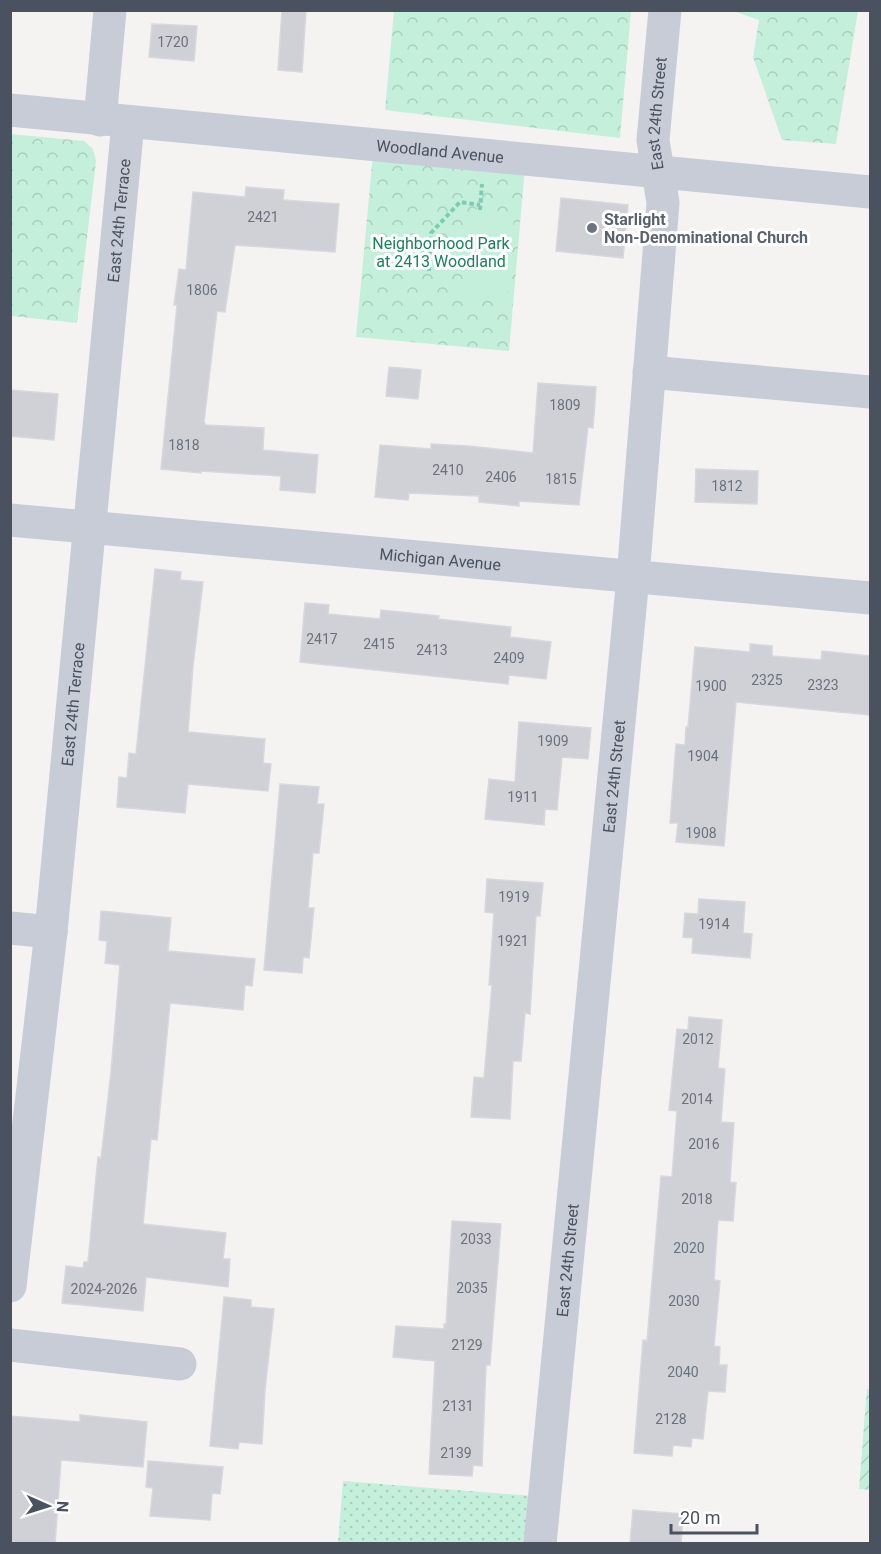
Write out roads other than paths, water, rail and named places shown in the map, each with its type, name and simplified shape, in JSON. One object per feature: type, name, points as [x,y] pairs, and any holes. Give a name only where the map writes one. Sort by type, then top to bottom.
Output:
[{"type":"street","name":"East 24th Terrace","points":[[10,1286],[51,932],[90,528],[114,121],[110,10]]},
{"type":"street","name":"East 24th Street","points":[[540,1544],[633,577],[663,203],[653,140],[665,10]]},
{"type":"street","name":"Woodland Avenue","points":[[10,110],[870,192]]},
{"type":"street","points":[[649,372],[870,392]]},
{"type":"street","name":"Michigan Avenue","points":[[10,520],[870,598]]},
{"type":"street","points":[[10,928],[51,932]]},
{"type":"street","points":[[10,1345],[180,1364]]},
{"type":"place","name":"Starlight Non-Denominational Church","points":[[592,228]]},
{"type":"park label","name":"Neighborhood Park at 2413 Woodland","points":[[441,252]]}]
